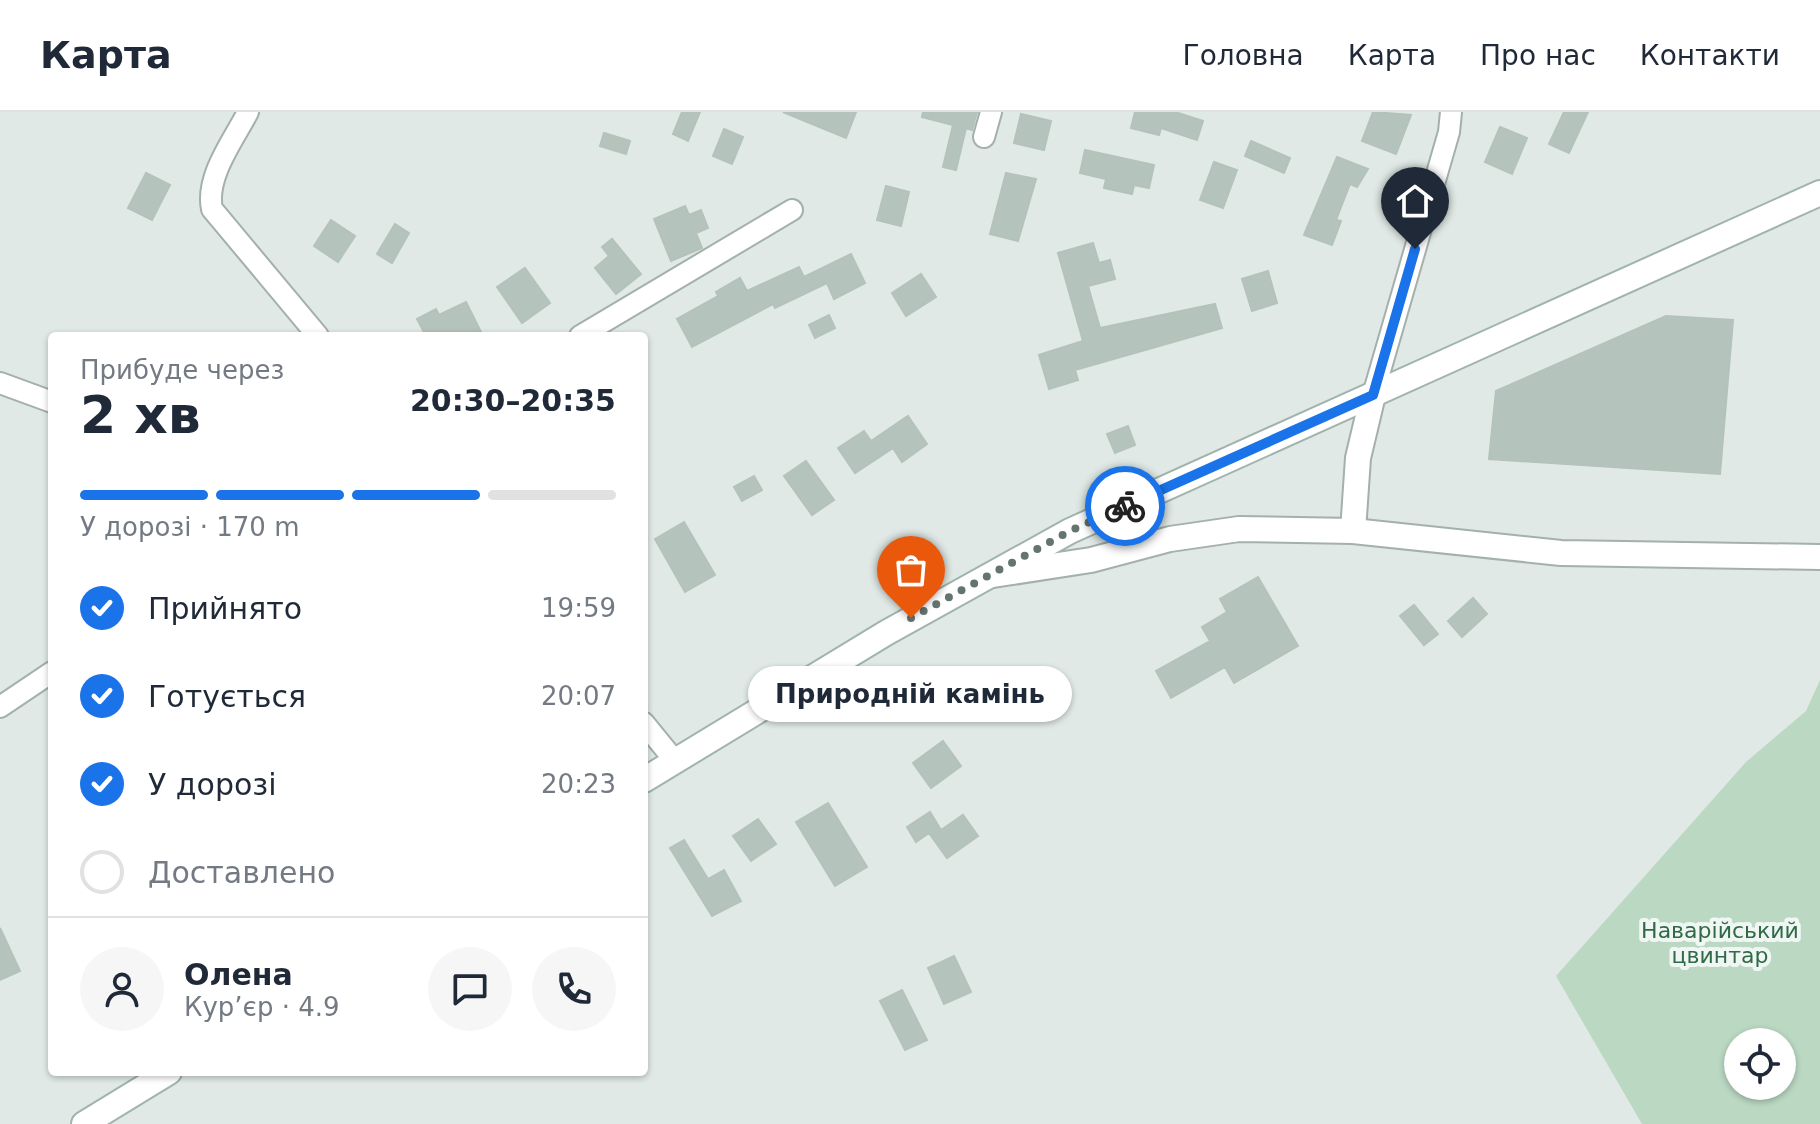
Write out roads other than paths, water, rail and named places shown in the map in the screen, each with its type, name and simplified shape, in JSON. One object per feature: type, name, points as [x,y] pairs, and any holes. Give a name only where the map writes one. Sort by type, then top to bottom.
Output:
[{"type":"main road","points":[[648,778],[987,576],[1070,531],[1820,193]]},
{"type":"main road","points":[[1353,531],[1358,458],[1373,395]]},
{"type":"main road","points":[[987,576],[1091,560],[1170,539],[1239,529],[1353,531],[1561,553],[1820,557]]},
{"type":"main road","points":[[84,1124],[162,1076]]},
{"type":"street","points":[[248,112],[221,165],[210,199],[212,209],[315,332]]},
{"type":"street","points":[[984,137],[991,112]]},
{"type":"street","points":[[1373,395],[1449,132],[1451,112]]},
{"type":"street","points":[[587,332],[792,210]]},
{"type":"street","points":[[0,383],[48,401]]},
{"type":"street","points":[[0,707],[48,675]]},
{"type":"street","points":[[648,728],[675,761]]},
{"type":"place","name":"Природній камінь","points":[[911,618]]},
{"type":"park label","name":"Наварійський цвинтар","points":[[1720,942]]}]
